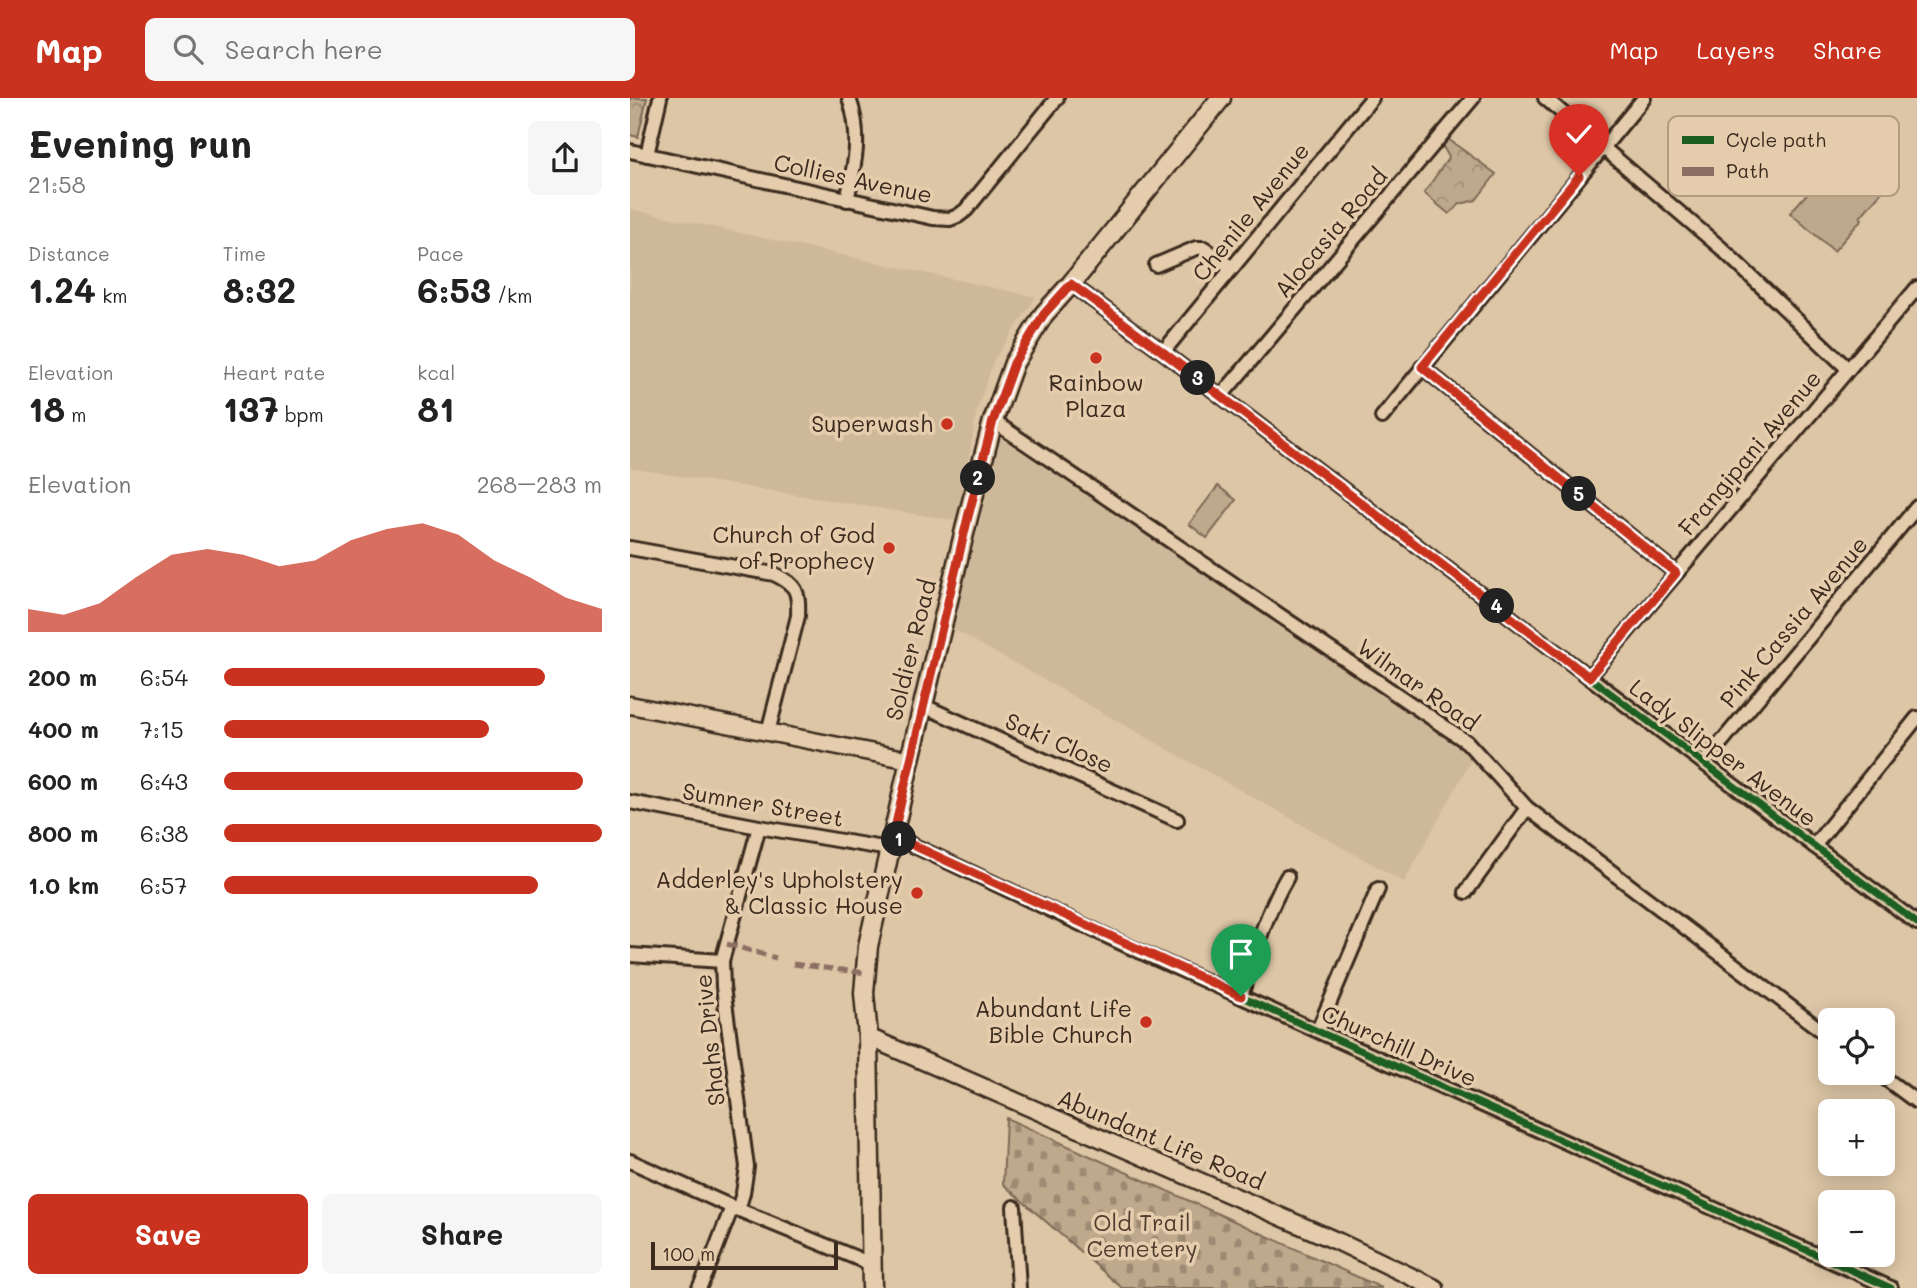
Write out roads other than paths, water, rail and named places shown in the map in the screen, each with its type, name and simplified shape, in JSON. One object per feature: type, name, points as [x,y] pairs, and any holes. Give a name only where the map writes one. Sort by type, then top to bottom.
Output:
[{"type":"main road","name":"Soldier Road","points":[[872,1288],[868,1037],[864,993],[868,946],[910,760],[993,421],[1014,363],[1044,314],[1220,98]]},
{"type":"street","points":[[647,155],[660,98]]},
{"type":"street","points":[[847,200],[857,149],[856,120],[849,98]]},
{"type":"street","name":"Collies Avenue","points":[[630,151],[933,218],[954,218],[966,210],[1057,98]]},
{"type":"street","name":"Chenile Avenue","points":[[1163,352],[1372,98]]},
{"type":"street","name":"Alocasia Road","points":[[1222,396],[1474,98]]},
{"type":"street","points":[[1545,98],[1721,248],[1848,369]]},
{"type":"street","points":[[1382,417],[1644,98]]},
{"type":"street","points":[[1156,265],[1196,248],[1204,248],[1232,268]]},
{"type":"street","name":"Lady Slipper Avenue","points":[[1071,284],[1917,923]]},
{"type":"street","name":"Frangipani Avenue","points":[[1589,677],[1917,288]]},
{"type":"street","points":[[1422,367],[1676,573]]},
{"type":"street","name":"Wilmar Road","points":[[993,421],[1467,742],[1527,808],[1818,1028]]},
{"type":"street","name":"Pink Cassia Avenue","points":[[1704,763],[1917,507]]},
{"type":"street","points":[[630,548],[774,574],[794,588],[799,597],[798,615],[768,732]]},
{"type":"street","points":[[630,705],[910,760]]},
{"type":"street","name":"Saki Close","points":[[924,706],[1177,820]]},
{"type":"street","points":[[1814,846],[1917,718]]},
{"type":"street","name":"Sumner Street","points":[[630,802],[760,827],[891,842]]},
{"type":"street","points":[[1466,892],[1527,808]]},
{"type":"street","name":"Shahs Drive","points":[[699,1288],[743,1192],[747,1167],[723,987],[722,961],[760,827]]},
{"type":"street","name":"Churchill Drive","points":[[891,842],[1318,1030],[1891,1288]]},
{"type":"street","points":[[1241,996],[1261,931],[1287,877]]},
{"type":"street","points":[[1318,1030],[1378,889]]},
{"type":"street","points":[[630,955],[722,961]]},
{"type":"street","name":"Abundant Life Road","points":[[868,1037],[1339,1242],[1435,1288]]},
{"type":"street","points":[[1894,1085],[1917,1102]]},
{"type":"street","points":[[630,1161],[735,1209],[871,1264]]},
{"type":"street","points":[[1014,1208],[1019,1288]]},
{"type":"place","name":"Rainbow Plaza","points":[[1096,358]]},
{"type":"place","name":"Superwash","points":[[947,424]]},
{"type":"place","name":"Church of God of Prophecy","points":[[889,548]]},
{"type":"place","name":"Adderley's Upholstery & Classic House","points":[[917,893]]},
{"type":"place","name":"Abundant Life Bible Church","points":[[1146,1022]]},
{"type":"park label","name":"Old Trail Cemetery","points":[[1142,1236]]}]
